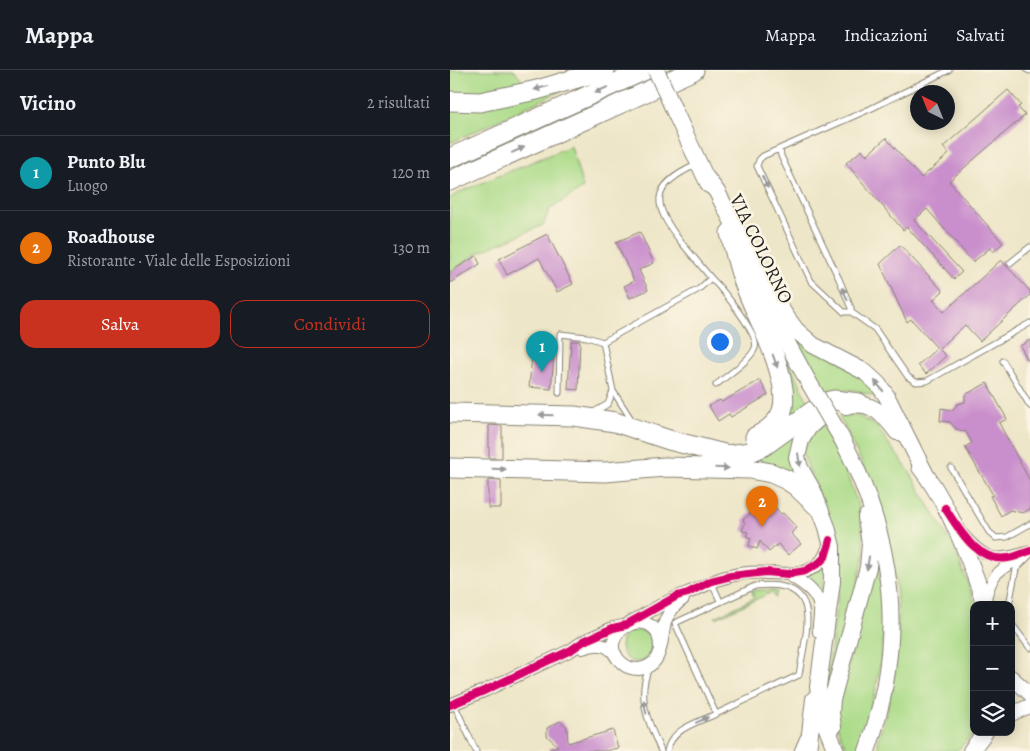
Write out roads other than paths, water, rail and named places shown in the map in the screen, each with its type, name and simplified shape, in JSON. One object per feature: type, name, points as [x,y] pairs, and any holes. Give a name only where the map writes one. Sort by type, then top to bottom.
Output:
[{"type":"highway","points":[[450,101],[480,102],[537,90],[605,70]]},
{"type":"highway","points":[[450,158],[645,70]]},
{"type":"highway","points":[[450,181],[694,70]]},
{"type":"highway","points":[[450,192],[458,187],[473,170]]},
{"type":"highway","points":[[678,443],[722,443],[750,440],[771,426],[782,411],[784,400],[781,377],[763,327],[745,286],[730,233]]},
{"type":"highway","points":[[450,413],[584,417],[615,422],[678,443],[728,455],[743,454],[771,442],[824,410],[834,400],[859,404]]},
{"type":"highway","points":[[450,468],[605,472],[665,467],[750,469],[771,473],[787,480],[817,506]]},
{"type":"main road","name":"VIA COLORNO","points":[[656,70],[757,289],[844,444],[859,473],[875,517],[885,554],[889,584],[891,627],[888,670],[883,697],[869,745]]},
{"type":"main road","points":[[702,170],[717,192],[748,252],[792,326],[808,341],[860,369],[878,384],[886,396],[945,508],[969,560],[984,601]]},
{"type":"main road","points":[[859,404],[875,409],[886,418],[926,475]]},
{"type":"main road","points":[[808,751],[833,561],[827,527],[817,506],[813,491],[800,468],[797,458],[801,440],[806,431],[824,410]]},
{"type":"main road","points":[[844,444],[866,519],[870,544],[868,567],[831,706],[833,726],[844,751]]},
{"type":"main road","points":[[1015,681],[1030,694]]},
{"type":"main road","points":[[817,685],[822,716],[836,751]]},
{"type":"main road","points":[[1015,712],[1030,706]]},
{"type":"main road","points":[[973,749],[982,736]]},
{"type":"main road","points":[[973,749],[987,736]]},
{"type":"street","points":[[945,508],[961,531],[981,553],[992,558],[1007,558],[1030,553]]},
{"type":"street","points":[[616,655],[614,640],[620,630],[677,596],[711,581],[731,576],[805,572],[825,557],[830,540]]},
{"type":"street","points":[[986,601],[990,583],[997,572],[1030,553]]},
{"type":"street","points":[[788,574],[811,589],[820,608],[817,685]]},
{"type":"street","points":[[571,650],[599,644],[609,648],[623,664],[633,668],[645,668],[653,663],[658,656],[668,616],[689,592]]},
{"type":"street","points":[[452,704],[571,650],[584,641],[613,628],[641,622],[651,627],[658,636],[660,648]]},
{"type":"lane","points":[[851,312],[844,312],[811,281],[757,166],[759,160],[763,156],[870,109],[949,70]]},
{"type":"lane","points":[[780,149],[781,156],[839,279],[851,312],[875,329],[908,377],[916,382],[928,381],[1030,323]]},
{"type":"lane","points":[[702,170],[681,172],[670,180],[662,194],[660,204],[662,214],[668,225],[722,290],[754,337],[756,344],[754,352],[716,385]]},
{"type":"lane","points":[[1010,263],[1030,247]]},
{"type":"lane","points":[[559,393],[560,334],[587,337],[603,342],[700,289],[711,278]]},
{"type":"lane","points":[[603,342],[613,391],[638,430]]},
{"type":"lane","points":[[1003,361],[1030,406]]},
{"type":"lane","points":[[584,417],[608,404],[613,391]]},
{"type":"lane","points":[[951,468],[989,532],[996,538],[1006,537],[1030,524]]},
{"type":"lane","points":[[1010,601],[1016,570],[1030,553]]},
{"type":"lane","points":[[711,581],[720,601]]},
{"type":"lane","points":[[667,751],[670,740],[678,732],[799,675],[808,616],[806,606],[800,596],[780,586],[755,586],[678,620],[675,624],[716,714]]},
{"type":"lane","points":[[1015,628],[1030,648]]},
{"type":"lane","points":[[653,663],[646,678],[644,700],[649,723],[661,751]]},
{"type":"lane","points":[[796,751],[803,736],[808,699],[817,685]]},
{"type":"lane","points":[[452,704],[476,751]]},
{"type":"place","name":"Punto Blu","points":[[542,372]]},
{"type":"place","name":"Roadhouse","points":[[762,527]]}]
